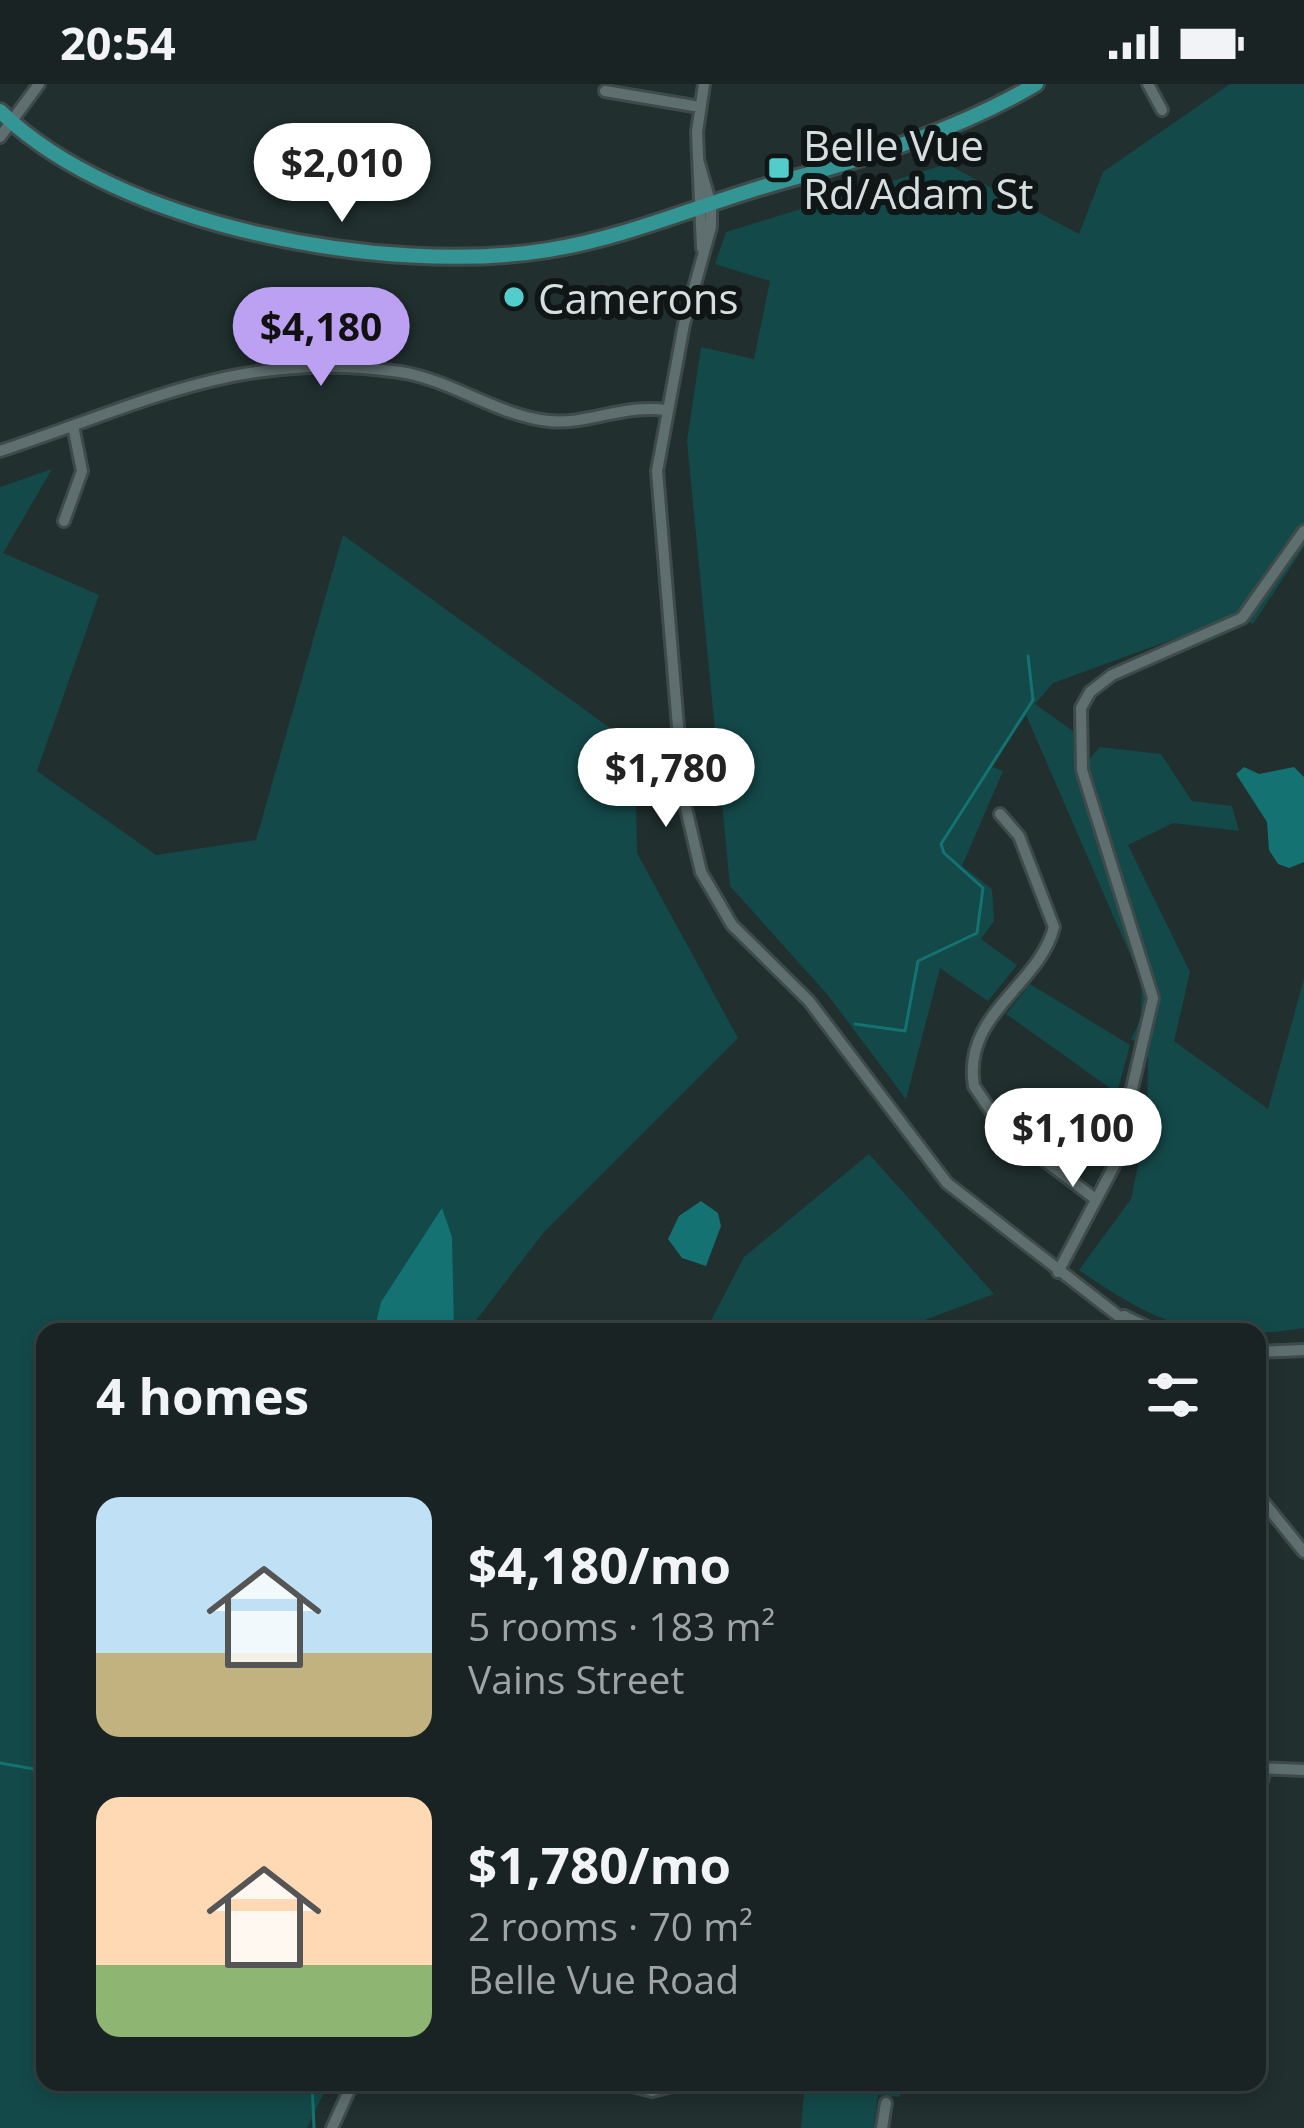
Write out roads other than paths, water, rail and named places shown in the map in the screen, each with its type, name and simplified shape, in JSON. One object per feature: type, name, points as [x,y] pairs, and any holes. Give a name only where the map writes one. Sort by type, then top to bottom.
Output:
[{"type":"main road","points":[[5,116],[65,163],[126,192],[340,250],[424,257],[517,254],[629,232],[961,121],[1036,84]]},
{"type":"street","points":[[0,137],[5,116],[40,84]]},
{"type":"street","points":[[704,84],[699,163],[705,207],[702,251],[656,471],[684,800],[701,872],[732,925],[808,1001],[947,1183],[1126,1323]]},
{"type":"street","points":[[1148,84],[1162,110]]},
{"type":"street","points":[[605,91],[700,106]]},
{"type":"street","points":[[0,451],[212,378],[283,366],[417,375],[542,420],[624,408],[667,410]]},
{"type":"street","points":[[64,521],[82,471],[74,427]]},
{"type":"street","points":[[1058,1272],[1114,1166],[1153,998],[1082,770],[1081,708],[1090,692],[1112,675],[1242,618],[1304,531]]},
{"type":"street","points":[[1000,814],[1019,836],[1054,927],[1042,952],[989,1016],[973,1067],[974,1086],[1004,1129],[1094,1198]]},
{"type":"street","points":[[1115,1313],[1138,1323]]},
{"type":"street","points":[[1266,1352],[1304,1350]]},
{"type":"street","points":[[1266,1505],[1304,1552]]},
{"type":"street","points":[[1266,1768],[1304,1770]]},
{"type":"street","points":[[332,2128],[348,2091]]},
{"type":"street","points":[[882,2128],[886,2103]]},
{"type":"waterway","points":[[855,1024],[905,1031],[918,961],[977,933],[983,888],[944,853],[941,844],[1033,700],[1028,656]]},
{"type":"waterway","points":[[0,1763],[36,1769]]},
{"type":"waterway","points":[[312,2091],[314,2128]]},
{"type":"place","name":"Belle Vue Rd/Adam St","points":[[779,168]]},
{"type":"place","name":"Camerons","points":[[514,297]]}]
